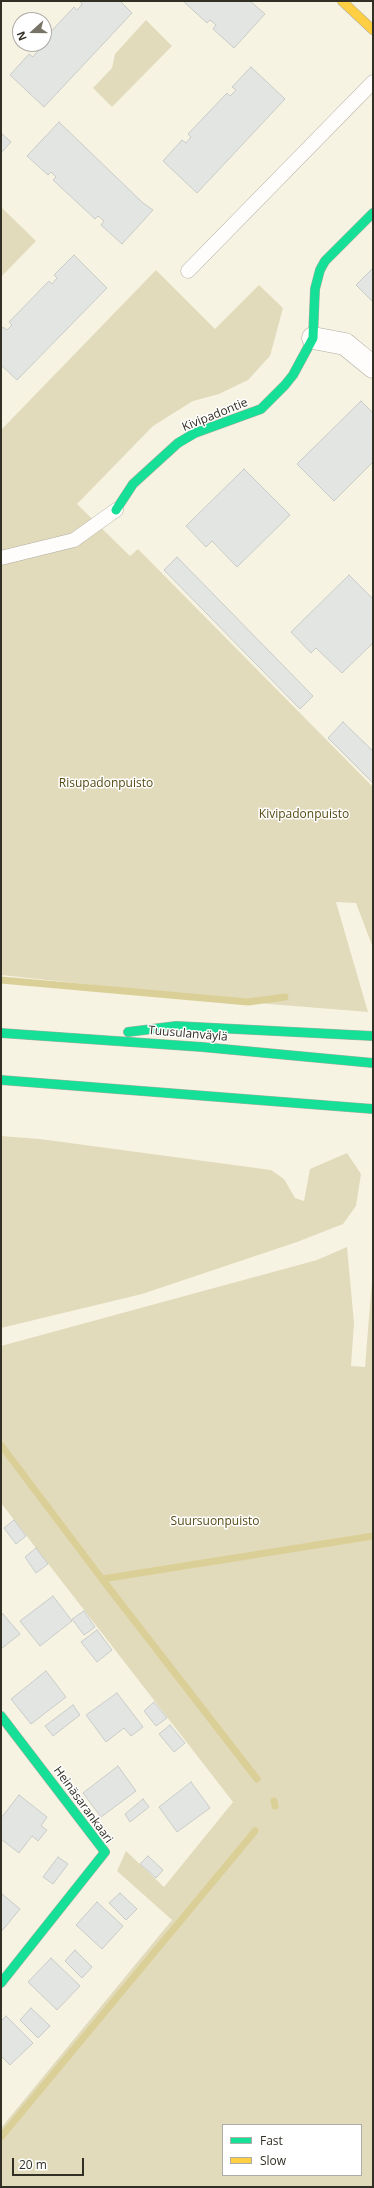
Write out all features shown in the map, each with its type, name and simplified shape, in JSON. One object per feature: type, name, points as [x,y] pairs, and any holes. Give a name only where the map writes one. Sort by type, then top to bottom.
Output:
[{"type":"main road","points":[[342,1],[373,30]]},
{"type":"main road","name":"Kivipadontie","points":[[116,510],[133,484],[178,443],[195,433],[261,409],[293,375],[313,338],[315,289],[320,270],[325,261],[373,213]]},
{"type":"main road","points":[[86,1038],[176,1026],[373,1036]]},
{"type":"main road","name":"Tuusulanväylä","points":[[1,1033],[202,1046],[373,1063]]},
{"type":"main road","points":[[1,1080],[373,1109]]},
{"type":"main road","name":"Heinäsarankaari","points":[[1,1716],[104,1852],[1,1983]]},
{"type":"street","points":[[313,338],[345,344],[373,367]]},
{"type":"lane","points":[[188,272],[373,82]]},
{"type":"lane","points":[[1,558],[74,540],[116,510]]},
{"type":"green space","points":[[146,20],[172,46],[112,107],[93,88],[112,68],[115,54]]},
{"type":"green space","points":[[1,207],[36,241],[1,277]]},
{"type":"green space","points":[[156,270],[215,329],[259,285],[283,308],[270,356],[248,380],[219,394],[193,401],[153,426],[77,504],[130,556],[138,549],[373,787],[373,948],[356,903],[336,902],[368,1012],[269,1004],[1,975],[1,430]]},
{"type":"green space","points":[[1,1136],[40,1139],[271,1170],[284,1179],[295,1198],[304,1201],[310,1169],[347,1153],[361,1174],[356,1206],[343,1224],[297,1242],[142,1294],[1,1328]]},
{"type":"green space","name":"Suursuonpuisto","points":[[347,1247],[354,1323],[351,1366],[365,1367],[373,1268],[373,2187],[1,2187],[1,2128],[172,1920],[117,1871],[126,1851],[164,1887],[233,1802],[1,1503],[1,1346],[317,1260]]},
{"type":"building","points":[[80,1],[120,1],[132,13],[44,107],[10,75],[29,54],[33,57],[37,52],[52,52],[52,30],[74,7],[77,10],[82,4]]},
{"type":"building","points":[[183,1],[250,1],[265,14],[234,48],[213,29],[216,25],[210,20],[207,23]]},
{"type":"building","points":[[251,67],[285,99],[197,193],[163,161],[182,140],[186,143],[191,137],[188,134],[227,93],[230,96],[236,90],[232,87]]},
{"type":"building","points":[[59,122],[143,203],[153,210],[122,244],[101,225],[104,221],[98,216],[95,219],[53,180],[56,177],[51,172],[48,175],[27,156]]},
{"type":"building","points":[[1,133],[11,142],[1,153]]},
{"type":"building","points":[[74,255],[107,288],[17,380],[1,365],[1,330],[3,327],[7,330],[12,325],[9,322],[49,281],[52,284],[57,278],[54,275]]},
{"type":"building","points":[[373,268],[373,302],[356,285]]},
{"type":"building","points":[[361,401],[373,413],[373,462],[334,501],[297,464]]},
{"type":"building","points":[[244,469],[290,515],[237,567],[212,541],[206,547],[186,526]]},
{"type":"building","points":[[177,557],[313,696],[300,709],[164,570]]},
{"type":"building","points":[[349,575],[373,599],[373,643],[342,673],[316,648],[311,653],[291,632]]},
{"type":"building","points":[[343,722],[373,751],[373,783],[328,738]]},
{"type":"building","points":[[14,1520],[26,1536],[16,1544],[4,1528]]},
{"type":"building","points":[[36,1548],[48,1564],[36,1573],[25,1557]]},
{"type":"building","points":[[53,1596],[72,1621],[40,1646],[20,1621]]},
{"type":"building","points":[[84,1611],[95,1627],[84,1635],[72,1619]]},
{"type":"building","points":[[3,1614],[20,1634],[1,1649],[1,1615]]},
{"type":"building","points":[[97,1630],[112,1650],[97,1662],[81,1642]]},
{"type":"building","points":[[46,1671],[66,1697],[31,1724],[11,1699]]},
{"type":"building","points":[[117,1693],[143,1727],[131,1736],[124,1728],[106,1742],[86,1715]]},
{"type":"building","points":[[154,1702],[167,1718],[156,1726],[144,1711]]},
{"type":"building","points":[[73,1705],[80,1715],[53,1736],[45,1726]]},
{"type":"building","points":[[170,1725],[185,1743],[174,1752],[159,1734]]},
{"type":"building","points":[[118,1766],[136,1791],[101,1817],[83,1793]]},
{"type":"building","points":[[191,1782],[210,1808],[177,1832],[159,1807]]},
{"type":"building","points":[[19,1795],[47,1817],[41,1826],[47,1830],[38,1841],[32,1836],[19,1853],[1,1839],[1,1818]]},
{"type":"building","points":[[143,1799],[149,1807],[130,1822],[125,1814]]},
{"type":"building","points":[[148,1856],[163,1870],[156,1878],[140,1864]]},
{"type":"building","points":[[58,1857],[68,1864],[53,1884],[43,1877]]},
{"type":"building","points":[[1,1893],[20,1909],[1,1932]]},
{"type":"building","points":[[120,1893],[137,1909],[126,1920],[109,1903]]},
{"type":"building","points":[[97,1902],[123,1926],[102,1949],[76,1925]]},
{"type":"building","points":[[75,1950],[92,1967],[82,1978],[65,1961]]},
{"type":"building","points":[[51,1958],[80,1986],[57,2010],[28,1982]]},
{"type":"building","points":[[31,2008],[50,2026],[38,2038],[20,2020]]},
{"type":"building","points":[[6,2016],[33,2043],[10,2065],[1,2056],[1,2021]]},
{"type":"waterway","points":[[1,980],[248,1002],[285,997]]},
{"type":"waterway","points":[[1,1445],[102,1579],[373,1536]]},
{"type":"waterway","points":[[102,1579],[257,1779]]},
{"type":"waterway","points":[[274,1801],[275,1806]]},
{"type":"waterway","points":[[1,2137],[255,1831]]},
{"type":"traffic: fast","points":[[116,510],[133,484],[178,443],[195,433],[261,409],[285,385],[293,375],[313,338],[315,289],[320,270],[325,261],[373,213]]},
{"type":"traffic: fast","points":[[128,1032],[176,1026],[373,1036]]},
{"type":"traffic: fast","points":[[1,1033],[202,1047],[373,1063]]},
{"type":"traffic: fast","points":[[1,1080],[373,1109]]},
{"type":"traffic: fast","points":[[1,1716],[105,1852],[1,1983]]},
{"type":"traffic: slow","points":[[342,1],[373,30]]},
{"type":"park label","name":"Risupadonpuisto","points":[[106,784]]},
{"type":"park label","name":"Kivipadonpuisto","points":[[304,815]]}]
